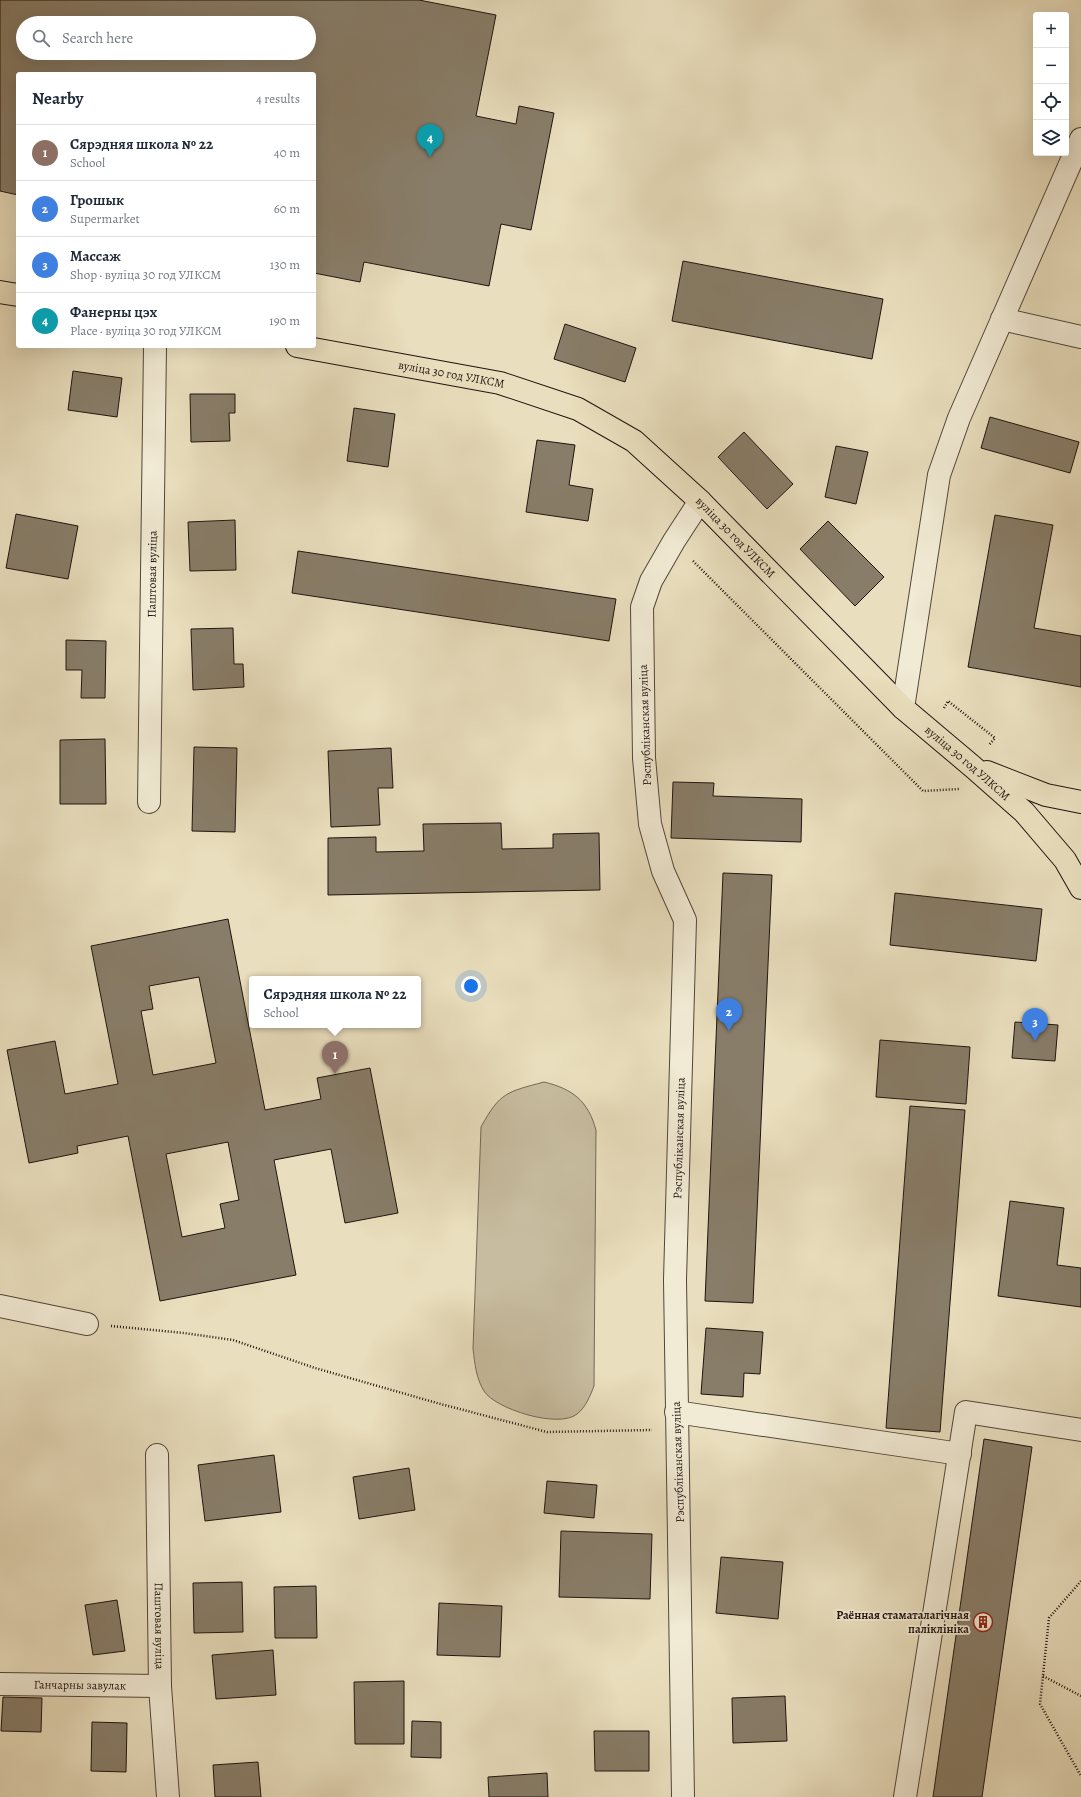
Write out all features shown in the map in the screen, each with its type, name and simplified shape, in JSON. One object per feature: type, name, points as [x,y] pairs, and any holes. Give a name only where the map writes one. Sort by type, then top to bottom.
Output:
[{"type":"main road","points":[[0,292],[16,295]]},
{"type":"main road","name":"вуліца 30 год УЛКСМ","points":[[308,348],[500,383],[578,409],[634,441],[700,501],[903,708],[973,766],[1024,812],[1065,860],[1081,888]]},
{"type":"main road","points":[[973,766],[1046,795],[1081,802]]},
{"type":"street","points":[[903,708],[939,475],[959,418],[1081,139]]},
{"type":"street","points":[[1002,319],[1081,337]]},
{"type":"street","name":"Паштовая вуліца","points":[[149,802],[155,348]]},
{"type":"street","name":"Рэспубліканская вуліца","points":[[683,1797],[675,1280],[685,920],[663,872],[650,824],[644,758],[642,607],[651,581],[674,541],[700,501]]},
{"type":"street","points":[[0,1306],[87,1324]]},
{"type":"street","points":[[905,1797],[966,1412],[1081,1430]]},
{"type":"street","points":[[678,1421],[960,1454]]},
{"type":"street","name":"Паштовая вуліца","points":[[157,1455],[160,1686],[168,1797]]},
{"type":"street","name":"Ганчарны завулак","points":[[0,1684],[160,1686]]},
{"type":"path","points":[[87,1324],[184,1333],[233,1340],[315,1368],[436,1403],[547,1432],[678,1421]]},
{"type":"path","points":[[1081,1581],[1049,1618],[1040,1704],[1081,1776]]},
{"type":"path","points":[[1043,1676],[1081,1696]]},
{"type":"shaded area","points":[[544,1082],[563,1088],[578,1098],[589,1111],[596,1130],[594,1386],[585,1405],[577,1414],[568,1418],[556,1419],[528,1415],[490,1398],[484,1391],[479,1381],[473,1349],[481,1127],[494,1107],[506,1095],[521,1088]]},
{"type":"building","points":[[0,0],[419,0],[496,15],[476,116],[516,124],[519,106],[554,113],[531,230],[501,224],[489,286],[364,262],[360,282],[316,273],[316,72],[16,72],[16,195],[0,191]]},
{"type":"building","points":[[683,261],[883,299],[872,359],[672,321]]},
{"type":"building","points":[[565,324],[636,348],[625,382],[554,359]]},
{"type":"building","points":[[73,371],[122,378],[117,417],[68,410]]},
{"type":"building","points":[[190,394],[235,394],[235,413],[229,413],[230,441],[191,442]]},
{"type":"building","points":[[354,408],[395,414],[388,467],[347,461]]},
{"type":"building","points":[[990,417],[1079,442],[1070,473],[981,448]]},
{"type":"building","points":[[744,432],[793,484],[767,509],[718,457]]},
{"type":"building","points":[[537,440],[575,445],[569,485],[593,489],[588,521],[526,512]]},
{"type":"building","points":[[836,446],[868,452],[856,504],[825,497]]},
{"type":"building","points":[[16,514],[78,526],[68,579],[6,568]]},
{"type":"building","points":[[995,515],[1053,525],[1034,628],[1081,636],[1081,687],[968,667]]},
{"type":"building","points":[[235,520],[236,570],[190,571],[188,522]]},
{"type":"building","points":[[828,521],[884,577],[855,606],[800,549]]},
{"type":"building","points":[[298,551],[616,599],[609,641],[292,593]]},
{"type":"building","points":[[233,628],[234,664],[243,664],[244,687],[193,690],[191,629]]},
{"type":"building","points":[[66,640],[106,641],[105,698],[81,698],[82,670],[66,670]]},
{"type":"building","points":[[105,739],[106,804],[60,804],[60,740]]},
{"type":"building","points":[[194,747],[237,748],[235,832],[192,831]]},
{"type":"building","points":[[391,748],[393,788],[378,788],[380,825],[331,827],[328,751]]},
{"type":"building","points":[[673,782],[714,783],[713,796],[802,799],[801,842],[671,838]]},
{"type":"building","points":[[501,823],[502,849],[553,848],[553,834],[599,833],[600,890],[328,895],[328,838],[376,837],[376,852],[424,851],[423,824]]},
{"type":"building","points":[[723,873],[772,875],[753,1303],[705,1301]]},
{"type":"building","points":[[895,893],[1042,909],[1036,961],[890,945]]},
{"type":"building","points":[[228,919],[265,1110],[321,1099],[317,1078],[370,1068],[398,1213],[345,1223],[331,1149],[274,1160],[296,1275],[160,1301],[128,1136],[77,1146],[78,1153],[29,1163],[7,1050],[55,1041],[65,1094],[118,1084],[91,946]],"holes":[[[199,977],[216,1063],[153,1075],[141,1011],[153,1009],[149,986]],[[228,1142],[239,1200],[220,1204],[225,1228],[182,1237],[166,1154]]]},
{"type":"building","points":[[1015,1022],[1058,1025],[1055,1061],[1012,1058]]},
{"type":"building","points":[[880,1040],[970,1047],[966,1104],[876,1097]]},
{"type":"building","points":[[910,1106],[965,1110],[940,1432],[886,1428]]},
{"type":"building","points":[[1010,1201],[1064,1208],[1057,1265],[1081,1268],[1081,1307],[998,1296]]},
{"type":"building","points":[[706,1328],[763,1332],[760,1374],[744,1373],[743,1397],[701,1394]]},
{"type":"building","name":"Раённая стаматалагічная паліклініка","points":[[984,1439],[1032,1447],[982,1797],[933,1797]]},
{"type":"building","points":[[274,1455],[281,1512],[205,1521],[198,1465]]},
{"type":"building","points":[[409,1468],[415,1510],[359,1519],[353,1477]]},
{"type":"building","points":[[547,1481],[597,1485],[594,1518],[544,1513]]},
{"type":"building","points":[[561,1531],[652,1534],[650,1599],[559,1597]]},
{"type":"building","points":[[721,1557],[783,1562],[778,1619],[716,1613]]},
{"type":"building","points":[[242,1582],[243,1632],[194,1633],[193,1583]]},
{"type":"building","points":[[316,1586],[317,1638],[275,1638],[274,1587]]},
{"type":"building","points":[[117,1600],[125,1651],[93,1655],[85,1605]]},
{"type":"building","points":[[439,1603],[502,1606],[500,1657],[437,1655]]},
{"type":"building","points":[[273,1650],[276,1695],[216,1699],[212,1655]]},
{"type":"building","points":[[404,1681],[404,1744],[355,1744],[354,1682]]},
{"type":"building","points":[[785,1696],[787,1741],[733,1743],[732,1698]]},
{"type":"building","points":[[3,1697],[42,1698],[41,1732],[1,1731]]},
{"type":"building","points":[[412,1721],[441,1722],[441,1758],[411,1757]]},
{"type":"building","points":[[92,1722],[127,1723],[126,1772],[91,1771]]},
{"type":"building","points":[[594,1731],[649,1731],[649,1771],[595,1771]]},
{"type":"building","points":[[258,1762],[261,1797],[215,1797],[213,1765]]},
{"type":"building","points":[[547,1773],[548,1797],[489,1797],[488,1777]]},
{"type":"place","name":"Фанерны цэх","points":[[430,157]]},
{"type":"place","name":"Грошык","points":[[729,1031]]},
{"type":"place","name":"Массаж","points":[[1035,1041]]},
{"type":"place","name":"Сярэдняя школа № 22","points":[[335,1074]]},
{"type":"place","name":"Раённая стаматалагічная паліклініка","points":[[983,1622]]}]
